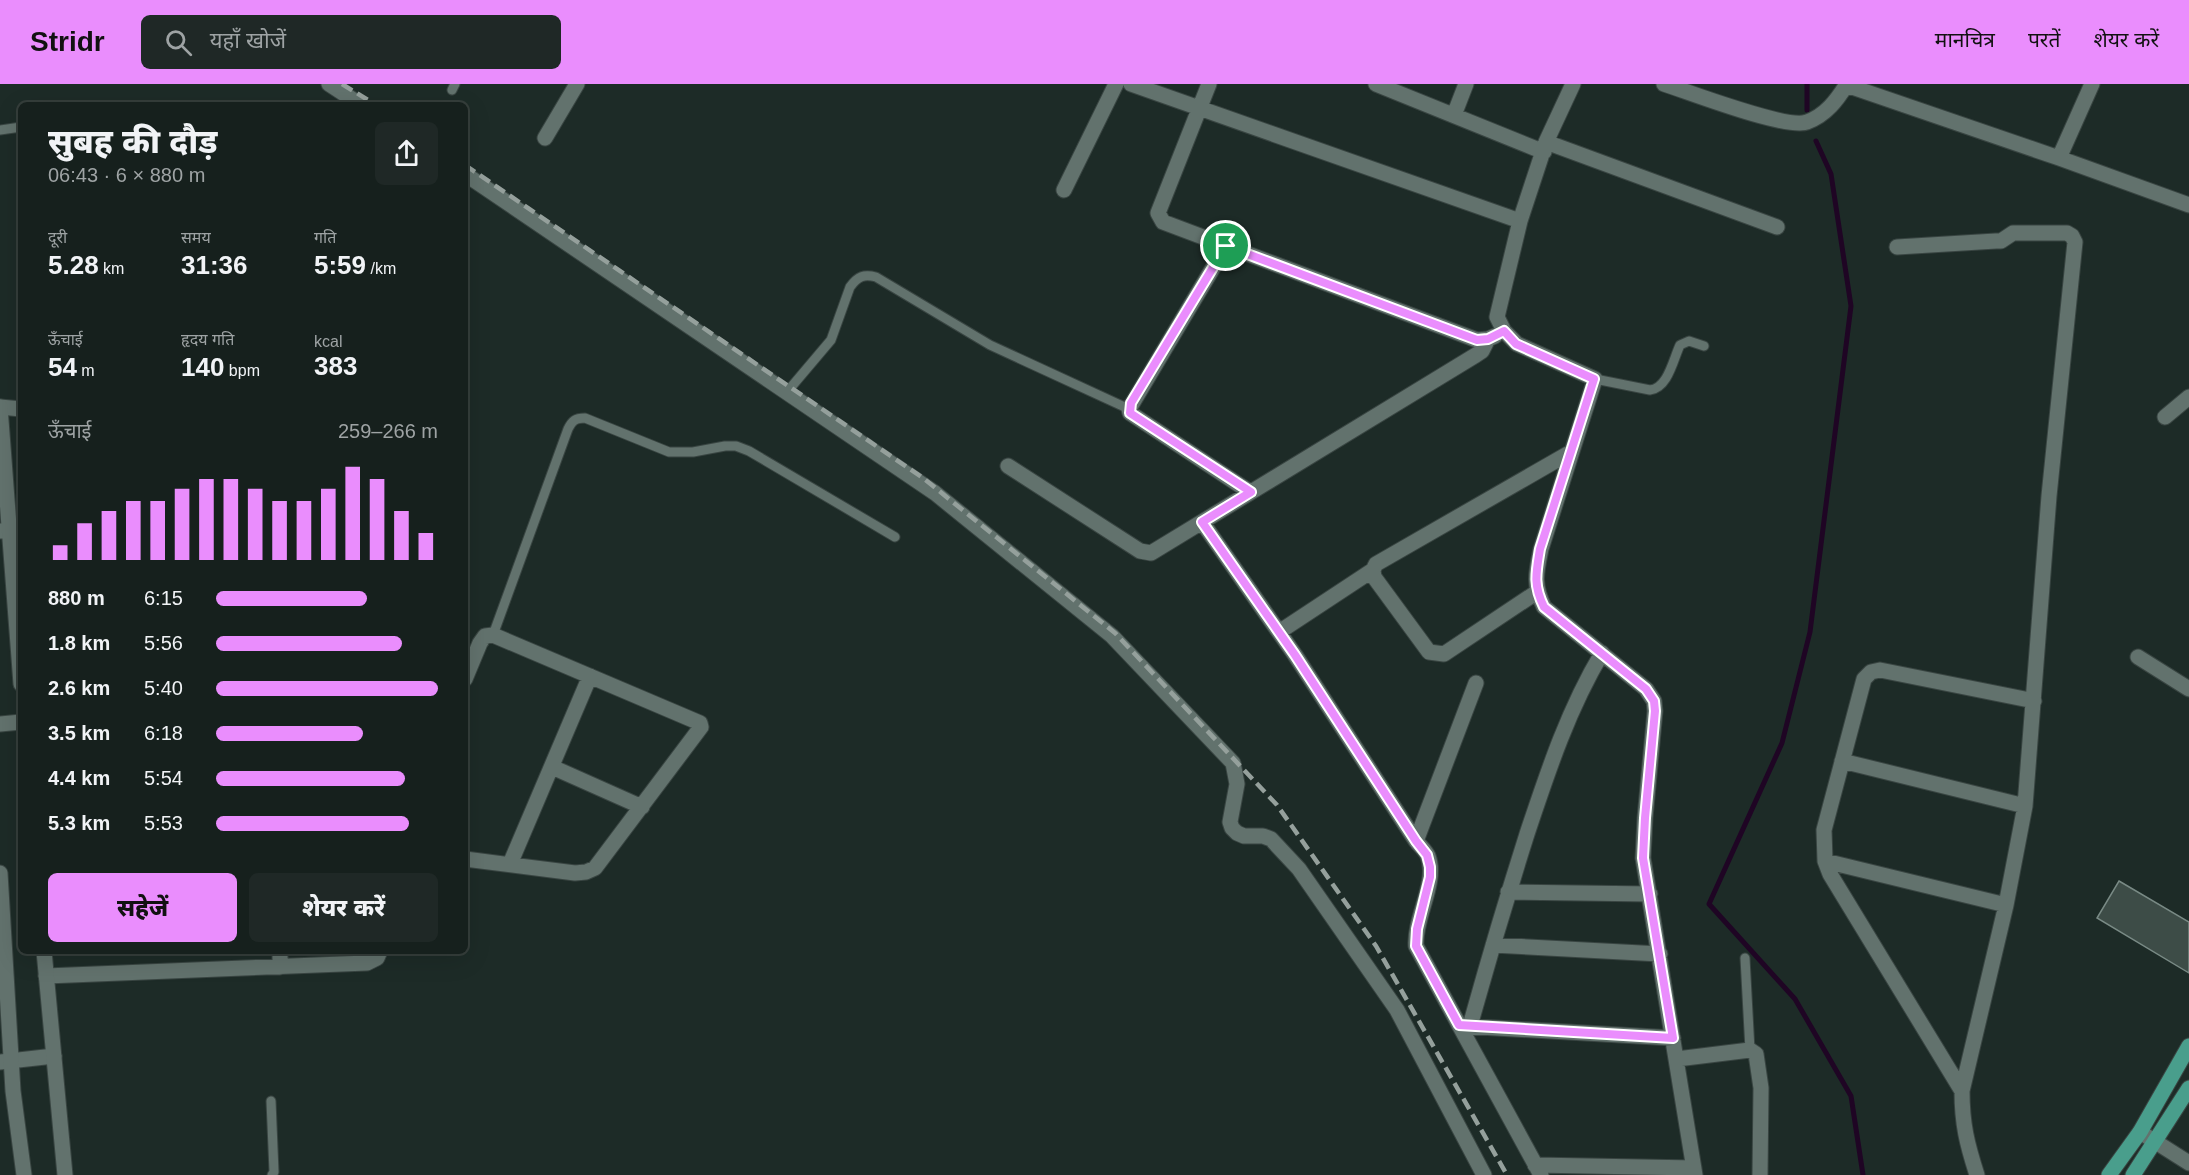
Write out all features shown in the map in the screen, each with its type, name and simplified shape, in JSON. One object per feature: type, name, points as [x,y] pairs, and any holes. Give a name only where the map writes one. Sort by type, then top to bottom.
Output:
[{"type":"main road","points":[[2109,1175],[2140,1132],[2189,1046]]},
{"type":"main road","points":[[2133,1175],[2189,1088]]},
{"type":"street","points":[[329,84],[356,102]]},
{"type":"street","points":[[545,138],[577,84]]},
{"type":"street","points":[[1064,190],[1116,84]]},
{"type":"street","points":[[1131,84],[1520,221]]},
{"type":"street","points":[[1209,84],[1158,213],[1163,222],[1477,340],[1488,339],[1504,331]]},
{"type":"street","points":[[1376,84],[1454,115],[1777,227]]},
{"type":"street","points":[[1454,115],[1466,84]]},
{"type":"street","points":[[1202,522],[1279,632],[1427,855],[1430,877],[1417,929],[1416,946],[1465,1026],[1538,1170],[1695,1172],[1643,858],[1654,701],[1646,689],[1544,607],[1536,592],[1540,549],[1594,379],[1516,344],[1504,331],[1497,317],[1520,221],[1545,147],[1573,84]]},
{"type":"street","points":[[1664,84],[1706,91],[1774,120],[1805,123],[1832,106],[1847,85],[2189,205]]},
{"type":"street","points":[[2059,158],[2092,84]]},
{"type":"street","points":[[468,176],[935,493],[1112,636],[1233,763],[1237,784],[1230,822],[1232,828],[1244,836],[1263,836],[1271,839],[1299,869],[1397,1010],[1484,1175]]},
{"type":"street","points":[[1897,247],[2001,241],[2013,233],[2067,233],[2075,242],[2049,496],[2025,806],[2006,905],[1962,1091],[1964,1134],[1977,1175]]},
{"type":"street","points":[[1226,246],[1129,409],[1130,413],[1251,492]]},
{"type":"street","points":[[1008,466],[1140,551],[1151,553],[1476,355],[1482,351],[1488,339]]},
{"type":"street","points":[[2165,417],[2189,397]]},
{"type":"street","points":[[18,409],[0,407],[18,634]]},
{"type":"street","points":[[1279,632],[1373,570],[1376,564],[1571,452]]},
{"type":"street","points":[[1373,570],[1374,577],[1429,652],[1437,654],[1444,654],[1536,592]]},
{"type":"street","points":[[468,672],[480,643],[485,636],[493,635],[700,723],[700,731],[595,868],[575,873],[468,859]]},
{"type":"street","points":[[1465,1026],[1548,769],[1583,686],[1602,653]]},
{"type":"street","points":[[2138,657],[2189,689]]},
{"type":"street","points":[[1962,1091],[1830,874],[1825,861],[1824,830],[1864,679],[1870,672],[1881,670],[2034,701]]},
{"type":"street","points":[[510,864],[590,676]]},
{"type":"street","points":[[1416,841],[1476,683]]},
{"type":"street","points":[[0,724],[18,722]]},
{"type":"street","points":[[1842,761],[2025,806]]},
{"type":"street","points":[[552,767],[642,807]]},
{"type":"street","points":[[1825,861],[2006,905]]},
{"type":"street","points":[[0,873],[5,1062],[12,1091],[24,1175]]},
{"type":"street","points":[[1508,892],[1650,894]]},
{"type":"street","points":[[1493,945],[1660,954]]},
{"type":"street","points":[[44,954],[65,1175]]},
{"type":"street","points":[[280,954],[280,967]]},
{"type":"street","points":[[46,976],[367,963],[377,958],[379,954]]},
{"type":"street","points":[[1465,1026],[1673,1038]]},
{"type":"street","points":[[1677,1059],[1750,1050],[1756,1054],[1761,1088],[1760,1175]]},
{"type":"street","points":[[5,1062],[54,1056]]},
{"type":"street","points":[[2140,1132],[2189,1163]]},
{"type":"lane","points":[[0,130],[18,127]]},
{"type":"lane","points":[[787,392],[831,340],[855,279],[862,275],[869,275],[990,345],[1129,409]]},
{"type":"lane","points":[[1594,379],[1650,390],[1657,389],[1664,383],[1680,345],[1689,341],[1704,346]]},
{"type":"lane","points":[[493,635],[567,429],[577,418],[585,418],[669,452],[693,452],[725,446],[742,449],[895,537]]},
{"type":"lane","points":[[1745,958],[1750,1050]]},
{"type":"lane","points":[[271,1101],[274,1172],[272,1175]]},
{"type":"building","points":[[2119,881],[2189,922],[2189,973],[2097,918]]},
{"type":"waterway","points":[[1807,84],[1807,110]]},
{"type":"waterway","points":[[1816,141],[1831,174],[1851,306],[1810,632],[1782,743],[1709,904],[1795,999],[1851,1096],[1863,1175]]},
{"type":"railway","points":[[342,84],[371,102]]},
{"type":"railway","points":[[468,167],[923,478],[1115,633],[1277,805],[1376,946],[1507,1175]]},
{"type":"route","points":[[1226,246],[1477,340],[1488,339],[1504,331],[1516,344],[1594,379],[1540,549],[1536,592],[1544,607],[1646,689],[1654,701],[1643,858],[1673,1038],[1459,1025],[1416,946],[1417,929],[1430,877],[1427,855],[1295,655],[1202,522],[1251,492],[1130,413],[1131,403],[1226,246]]}]
